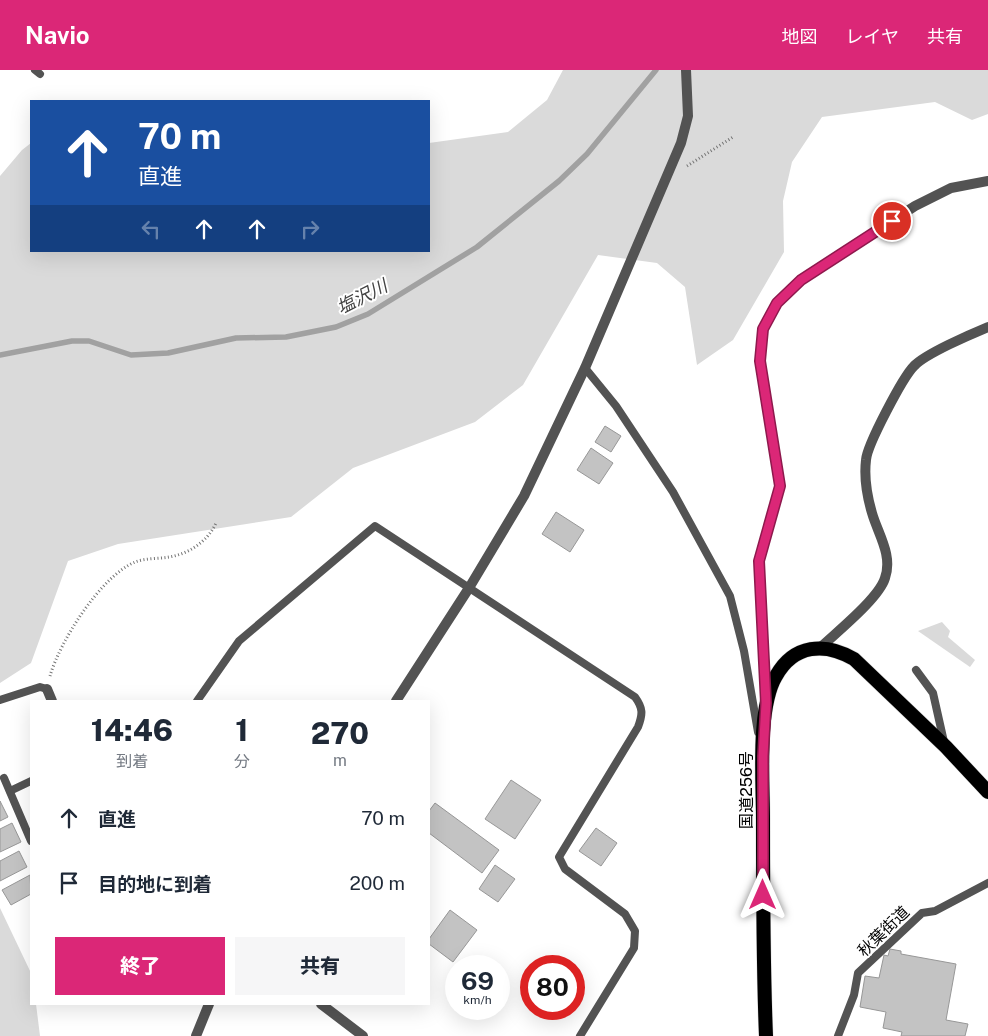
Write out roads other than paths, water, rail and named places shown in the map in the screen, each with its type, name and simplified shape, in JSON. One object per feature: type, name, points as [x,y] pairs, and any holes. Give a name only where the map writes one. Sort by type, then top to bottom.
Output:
[{"type":"highway","name":"国道256号","points":[[766,1036],[763,955],[763,756],[766,703],[775,676],[787,661],[803,651],[821,647]]},
{"type":"highway","points":[[821,647],[839,650],[854,659],[946,746],[988,792]]},
{"type":"street","points":[[397,700],[469,588],[524,496],[585,368],[681,144],[688,116],[686,70]]},
{"type":"street","points":[[766,703],[759,561],[780,486],[760,361],[763,329],[777,303],[801,280],[915,206],[951,188],[988,181]]},
{"type":"street","points":[[821,647],[876,593],[885,579],[888,562],[872,512],[866,482],[866,458],[877,431],[914,365],[954,342],[988,327]]},
{"type":"street","points":[[47,689],[52,700]]},
{"type":"street","points":[[196,1036],[210,1005]]},
{"type":"street","points":[[322,1005],[363,1036]]},
{"type":"lane","points":[[585,368],[616,406],[673,492],[730,596],[744,651],[763,756]]},
{"type":"lane","points":[[199,700],[239,641],[375,526],[628,691],[641,705],[643,715],[638,727],[559,857],[566,869],[625,914],[635,931],[636,940],[634,948],[580,1036]]},
{"type":"lane","points":[[916,670],[933,693],[946,746]]},
{"type":"lane","points":[[0,700],[40,687],[47,689]]},
{"type":"lane","points":[[4,778],[30,839]]},
{"type":"lane","points":[[10,791],[30,781]]},
{"type":"lane","name":"秋葉街道","points":[[838,1036],[854,995],[858,973],[922,913],[935,911],[988,883]]},
{"type":"waterway","name":"塩沢川","points":[[0,355],[72,341],[89,341],[131,355],[168,353],[236,338],[286,337],[336,327],[368,314],[477,247],[559,181],[587,154],[656,70]]}]
